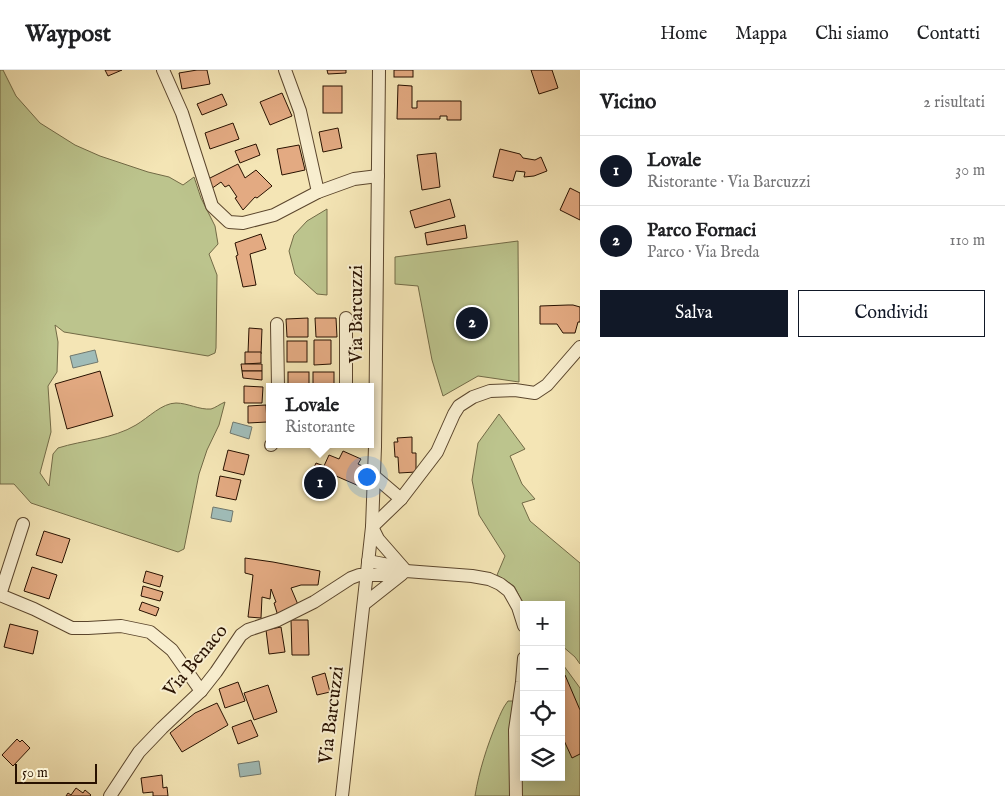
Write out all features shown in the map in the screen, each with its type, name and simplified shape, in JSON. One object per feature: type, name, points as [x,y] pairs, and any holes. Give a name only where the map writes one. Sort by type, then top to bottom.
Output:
[{"type":"street","points":[[163,70],[182,113],[212,206],[229,222],[243,223],[274,215],[318,192],[354,179],[378,176]]},
{"type":"street","points":[[285,70],[300,111],[318,192]]},
{"type":"street","name":"Via Barcuzzi","points":[[374,385],[379,70]]},
{"type":"street","points":[[346,318],[346,383]]},
{"type":"street","points":[[276,324],[278,383]]},
{"type":"street","points":[[406,571],[378,539],[372,527],[401,499],[438,452],[459,406],[473,397],[490,391],[515,390],[536,393],[547,385],[580,347]]},
{"type":"street","name":"Via Barcuzzi","points":[[342,796],[372,527],[373,448]]},
{"type":"street","points":[[374,476],[401,499]]},
{"type":"street","points":[[23,524],[0,596],[34,609],[72,628],[121,626],[150,632],[172,650],[202,690]]},
{"type":"street","points":[[368,560],[406,571],[489,579],[500,584],[509,592],[520,613]]},
{"type":"street","points":[[364,604],[406,571]]},
{"type":"street","name":"Via Benaco","points":[[113,795],[139,752],[202,690],[241,635],[248,630],[278,620],[314,602],[351,578],[406,571]]},
{"type":"street","points":[[516,796],[515,730],[521,691]]},
{"type":"green space","points":[[0,70],[3,70],[16,96],[40,123],[75,145],[100,156],[169,177],[183,185],[194,177],[201,198],[215,226],[218,244],[209,254],[217,275],[215,353],[208,356],[64,332],[55,325],[58,342],[57,372],[48,386],[51,432],[40,473],[49,486],[53,454],[58,448],[127,430],[166,405],[180,403],[211,409],[225,402],[219,425],[207,450],[199,474],[184,549],[178,552],[31,503],[14,484],[0,484]]},
{"type":"green space","points":[[327,209],[327,295],[317,294],[295,274],[289,251],[294,235],[307,221]]},
{"type":"green space","points":[[518,241],[519,382],[478,376],[443,396],[432,360],[418,286],[395,284],[395,257]]},
{"type":"green space","points":[[499,414],[525,449],[510,456],[522,484],[535,499],[522,503],[530,521],[580,563],[580,664],[565,648],[565,601],[522,601],[514,586],[497,575],[505,556],[479,515],[472,480],[478,443]]},
{"type":"green space","points":[[565,667],[580,688],[580,796],[520,796],[518,768],[520,744],[520,781],[565,781]]},
{"type":"green space","points":[[508,701],[517,701],[514,796],[475,796],[493,731]]},
{"type":"water","points":[[95,350],[98,362],[73,368],[70,356]]},
{"type":"water","points":[[233,422],[252,427],[249,439],[230,433]]},
{"type":"water","points":[[213,507],[233,511],[231,522],[211,518]]},
{"type":"water","points":[[259,761],[261,774],[240,777],[238,764]]},
{"type":"building","points":[[105,70],[122,70],[108,76]]},
{"type":"building","points":[[207,70],[210,84],[182,89],[179,73]]},
{"type":"building","points":[[327,70],[346,70],[346,73],[328,74]]},
{"type":"building","points":[[394,70],[413,70],[413,77],[394,77]]},
{"type":"building","points":[[531,70],[552,70],[558,88],[539,94]]},
{"type":"building","points":[[398,85],[412,86],[412,108],[417,108],[417,101],[461,101],[461,120],[447,120],[447,116],[440,116],[440,119],[397,119]]},
{"type":"building","points":[[323,86],[342,86],[342,113],[323,113]]},
{"type":"building","points":[[282,93],[292,116],[270,125],[260,102]]},
{"type":"building","points":[[222,94],[227,105],[202,115],[197,104]]},
{"type":"building","points":[[233,123],[239,139],[210,149],[205,133]]},
{"type":"building","points":[[338,128],[342,148],[323,152],[319,132]]},
{"type":"building","points":[[256,144],[260,155],[240,163],[235,151]]},
{"type":"building","points":[[299,145],[305,170],[282,175],[277,149]]},
{"type":"building","points":[[500,149],[520,154],[523,158],[535,160],[541,157],[547,171],[534,176],[524,177],[525,172],[516,171],[513,181],[493,177]]},
{"type":"building","points":[[436,153],[440,187],[422,190],[417,155]]},
{"type":"building","points":[[238,164],[245,178],[256,170],[272,186],[257,198],[255,197],[243,210],[229,185],[225,187],[221,182],[211,189],[208,179]]},
{"type":"building","points":[[570,188],[580,193],[580,220],[560,210]]},
{"type":"building","points":[[450,199],[455,217],[415,228],[410,211]]},
{"type":"building","points":[[465,225],[467,238],[427,245],[425,233]]},
{"type":"building","points":[[261,234],[266,249],[250,254],[256,285],[243,287],[235,243]]},
{"type":"building","points":[[573,305],[580,307],[580,322],[578,322],[575,333],[563,333],[557,324],[540,324],[540,306]]},
{"type":"building","points":[[308,318],[308,337],[287,337],[286,319]]},
{"type":"building","points":[[315,318],[336,318],[337,337],[316,337]]},
{"type":"building","points":[[249,328],[262,329],[261,354],[248,353]]},
{"type":"building","points":[[314,340],[331,340],[331,364],[314,365]]},
{"type":"building","points":[[287,341],[307,341],[307,362],[287,362]]},
{"type":"building","points":[[245,352],[261,352],[261,363],[245,364]]},
{"type":"building","points":[[241,364],[262,364],[262,371],[242,371]]},
{"type":"building","points":[[100,371],[113,416],[67,429],[55,384]]},
{"type":"building","points":[[242,371],[262,371],[262,380],[243,378]]},
{"type":"building","points":[[288,372],[309,372],[309,383],[288,383]]},
{"type":"building","points":[[313,372],[334,372],[334,383],[313,383]]},
{"type":"building","points":[[244,386],[263,387],[262,403],[244,403]]},
{"type":"building","points":[[266,405],[266,422],[248,423],[248,406]]},
{"type":"building","points":[[412,437],[412,453],[416,453],[416,472],[399,473],[398,457],[395,457],[394,442],[398,442],[397,438]]},
{"type":"building","points":[[228,450],[249,455],[244,475],[223,470]]},
{"type":"building","points":[[343,451],[361,459],[358,464],[367,468],[359,486],[336,476],[326,499],[304,490],[316,463],[324,466],[329,455],[339,459]]},
{"type":"building","points":[[220,476],[241,480],[236,500],[216,496]]},
{"type":"building","points":[[44,531],[70,539],[62,563],[36,555]]},
{"type":"building","points":[[245,558],[320,571],[318,585],[301,585],[291,588],[299,607],[278,616],[274,603],[276,602],[271,589],[270,599],[262,597],[261,618],[248,617],[253,575],[245,573]]},
{"type":"building","points":[[32,567],[57,575],[49,599],[24,591]]},
{"type":"building","points":[[146,571],[163,576],[160,587],[143,582]]},
{"type":"building","points":[[143,586],[163,592],[160,601],[141,596]]},
{"type":"building","points":[[142,602],[159,608],[156,616],[139,610]]},
{"type":"building","points":[[291,620],[308,620],[309,655],[292,655]]},
{"type":"building","points":[[10,624],[38,631],[33,654],[4,647]]},
{"type":"building","points":[[281,627],[285,652],[269,654],[266,630]]},
{"type":"building","points":[[325,673],[330,692],[317,695],[312,677]]},
{"type":"building","points":[[565,675],[580,710],[580,754],[572,758],[565,743]]},
{"type":"building","points":[[238,682],[245,701],[225,708],[219,689]]},
{"type":"building","points":[[268,685],[277,712],[254,720],[244,693]]},
{"type":"building","points":[[217,703],[228,725],[182,752],[170,733],[195,713]]},
{"type":"building","points":[[251,720],[258,736],[238,744],[232,727]]},
{"type":"building","points":[[17,739],[20,742],[22,740],[30,748],[13,766],[2,755]]},
{"type":"building","points":[[162,775],[163,788],[167,787],[168,796],[153,796],[153,792],[143,793],[141,778]]},
{"type":"building","points":[[76,788],[83,793],[85,790],[91,795],[66,796],[68,793],[71,795]]},
{"type":"place","name":"Parco Fornaci","points":[[472,323]]},
{"type":"place","name":"Lovale","points":[[320,483]]}]
